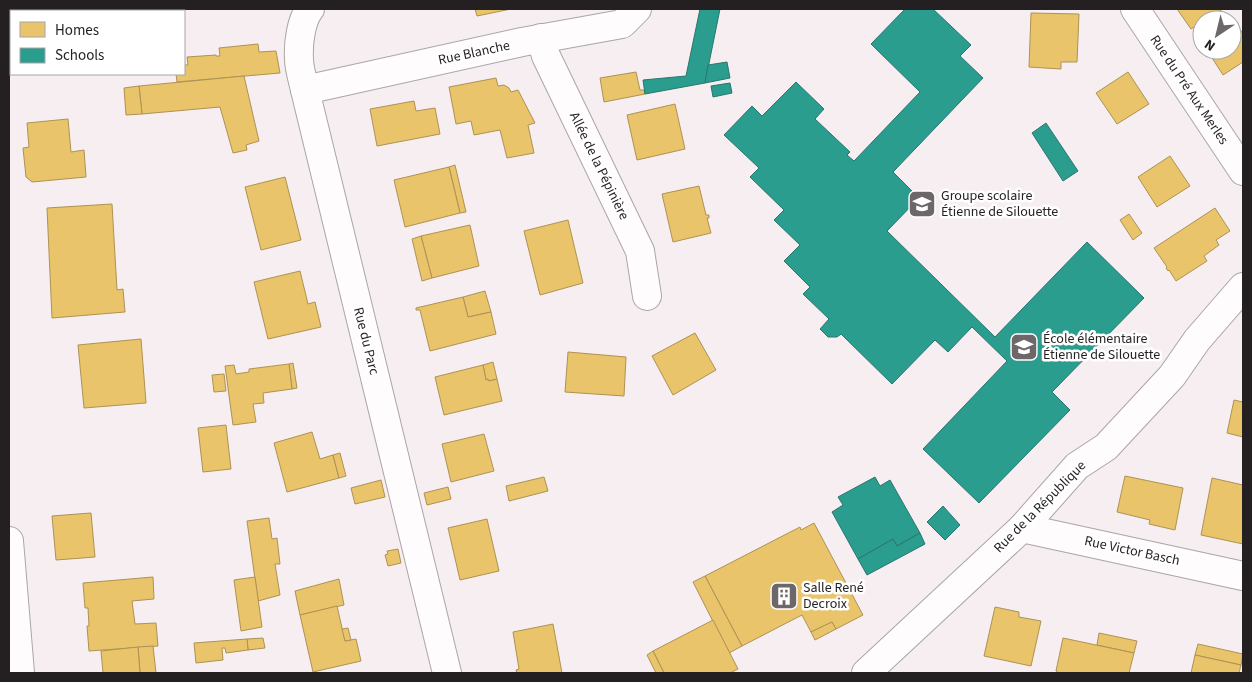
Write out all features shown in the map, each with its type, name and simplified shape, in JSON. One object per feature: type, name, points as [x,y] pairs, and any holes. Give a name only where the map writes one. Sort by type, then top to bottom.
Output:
[{"type":"street","name":"Rue du Parc","points":[[310,9],[302,25],[298,59],[304,90],[447,673]]},
{"type":"street","name":"Rue Blanche","points":[[304,90],[541,38],[622,24],[637,9]]},
{"type":"street","name":"Rue du Pré Aux Merles","points":[[1135,9],[1243,171]]},
{"type":"street","name":"Allée de la Pépinière","points":[[541,38],[546,56],[640,251],[646,296]]},
{"type":"street","name":"Rue de la République","points":[[866,673],[1022,528],[1077,466],[1106,448],[1172,376],[1197,340],[1243,287]]},
{"type":"street","name":"Rue Victor Basch","points":[[1022,528],[1243,576]]},
{"type":"street","points":[[9,540],[20,673]]},
{"type":"building: Homes","points":[[475,9],[511,9],[477,16]]},
{"type":"building: Homes","points":[[1177,9],[1223,9],[1192,10],[1191,29]]},
{"type":"building: Homes","points":[[1031,13],[1079,14],[1077,62],[1061,62],[1061,69],[1029,67]]},
{"type":"building: Homes","points":[[1242,32],[1243,62],[1223,75],[1213,60],[1242,60]]},
{"type":"building: Homes","points":[[258,44],[259,52],[276,51],[280,73],[177,82],[176,75],[185,75],[185,65],[188,65],[187,57],[220,56],[219,48]]},
{"type":"building: Homes","points":[[636,72],[640,90],[644,90],[645,94],[604,102],[600,78]]},
{"type":"building: Homes","points":[[1128,72],[1149,104],[1117,124],[1096,93]]},
{"type":"building: Homes","points":[[244,76],[259,141],[246,145],[247,150],[233,153],[220,107],[142,114],[139,86]]},
{"type":"building: Homes","points":[[496,78],[498,86],[504,85],[511,92],[518,90],[535,123],[528,125],[534,153],[507,158],[500,130],[474,135],[471,121],[456,124],[449,87]]},
{"type":"building: Homes","points":[[139,86],[142,114],[126,115],[124,88]]},
{"type":"building: Homes","points":[[414,101],[416,111],[435,108],[440,134],[377,146],[370,109]]},
{"type":"building: Homes","points":[[675,104],[685,149],[637,160],[627,115]]},
{"type":"building: Homes","points":[[68,119],[71,152],[84,150],[86,177],[32,182],[26,177],[23,148],[29,147],[27,123]]},
{"type":"building: Homes","points":[[1170,156],[1190,186],[1157,207],[1138,177]]},
{"type":"building: Homes","points":[[455,165],[466,212],[460,213],[449,167]]},
{"type":"building: Homes","points":[[449,167],[460,213],[405,227],[394,180]]},
{"type":"building: Homes","points":[[285,177],[301,240],[261,250],[245,187]]},
{"type":"building: Homes","points":[[699,186],[706,215],[709,215],[709,218],[707,218],[711,233],[673,242],[662,194]]},
{"type":"building: Homes","points":[[112,204],[117,290],[123,289],[125,312],[52,318],[47,208]]},
{"type":"building: Homes","points":[[1215,208],[1230,231],[1216,240],[1219,245],[1204,256],[1207,261],[1176,281],[1154,248]]},
{"type":"building: Homes","points":[[1129,214],[1142,233],[1133,240],[1120,220]]},
{"type":"building: Homes","points":[[568,220],[583,283],[540,295],[524,231]]},
{"type":"building: Homes","points":[[470,225],[479,266],[432,278],[421,236]]},
{"type":"building: Homes","points":[[421,236],[432,278],[422,281],[412,239]]},
{"type":"building: Homes","points":[[300,271],[308,304],[315,302],[321,327],[268,339],[254,282]]},
{"type":"building: Homes","points":[[485,291],[491,312],[468,317],[463,297]]},
{"type":"building: Homes","points":[[463,297],[468,317],[491,312],[496,334],[430,351],[420,310],[416,310],[416,308]]},
{"type":"building: Homes","points":[[695,333],[716,370],[673,395],[652,356]]},
{"type":"building: Homes","points":[[141,339],[146,403],[84,408],[78,345]]},
{"type":"building: Homes","points":[[568,352],[626,357],[624,396],[565,392]]},
{"type":"building: Homes","points":[[493,362],[497,379],[489,381],[488,379],[486,380],[483,365]]},
{"type":"building: Homes","points":[[293,363],[297,388],[292,389],[289,364]]},
{"type":"building: Homes","points":[[289,364],[292,389],[263,393],[264,403],[253,404],[256,422],[233,425],[225,366],[234,365],[236,374],[249,372],[249,369]]},
{"type":"building: Homes","points":[[483,365],[486,380],[497,379],[502,401],[444,415],[435,377]]},
{"type":"building: Homes","points":[[224,374],[226,391],[214,392],[212,375]]},
{"type":"building: Homes","points":[[1234,400],[1243,402],[1243,437],[1227,433]]},
{"type":"building: Homes","points":[[226,425],[231,469],[203,472],[198,428]]},
{"type":"building: Homes","points":[[312,432],[320,459],[333,455],[339,478],[287,492],[274,443]]},
{"type":"building: Homes","points":[[484,434],[494,471],[451,482],[442,444]]},
{"type":"building: Homes","points":[[340,453],[346,476],[339,478],[333,455]]},
{"type":"building: Homes","points":[[1125,476],[1183,488],[1175,530],[1149,524],[1150,520],[1117,512]]},
{"type":"building: Homes","points":[[544,477],[548,491],[509,501],[506,486]]},
{"type":"building: Homes","points":[[1212,478],[1243,485],[1243,544],[1201,535]]},
{"type":"building: Homes","points":[[381,480],[385,497],[355,504],[351,488]]},
{"type":"building: Homes","points":[[448,487],[451,499],[427,505],[424,493]]},
{"type":"building: Homes","points":[[91,513],[95,557],[56,560],[52,516]]},
{"type":"building: Homes","points":[[269,518],[272,539],[277,538],[280,564],[275,564],[280,595],[258,601],[247,521]]},
{"type":"building: Homes","points":[[487,519],[499,571],[460,580],[448,528]]},
{"type":"building: Homes","name":"Salle René Decroix","points":[[814,523],[863,615],[836,629],[832,622],[811,632],[802,615],[742,646],[705,576],[800,527],[801,530]]},
{"type":"building: Homes","points":[[398,549],[401,563],[388,566],[385,555],[388,554],[387,551]]},
{"type":"building: Homes","points":[[705,576],[742,646],[729,653],[693,582]]},
{"type":"building: Homes","points":[[153,577],[154,599],[132,601],[135,624],[156,623],[158,646],[89,651],[88,608],[85,608],[83,583]]},
{"type":"building: Homes","points":[[255,577],[262,627],[241,631],[234,580]]},
{"type":"building: Homes","points":[[339,579],[344,605],[300,615],[295,591]]},
{"type":"building: Homes","points":[[337,606],[345,641],[356,639],[361,661],[313,672],[300,615]]},
{"type":"building: Homes","points":[[995,607],[1019,612],[1019,617],[1041,621],[1031,666],[984,656]]},
{"type":"building: Homes","points":[[713,620],[738,669],[730,673],[664,673],[653,651]]},
{"type":"building: Homes","points":[[832,622],[836,629],[815,640],[811,632]]},
{"type":"building: Homes","points":[[553,624],[562,673],[517,673],[516,670],[519,669],[513,632]]},
{"type":"building: Homes","points":[[348,628],[351,640],[345,641],[342,629]]},
{"type":"building: Homes","points":[[1099,633],[1137,641],[1134,653],[1097,645]]},
{"type":"building: Homes","points":[[263,638],[265,648],[248,650],[247,639]]},
{"type":"building: Homes","points":[[1063,638],[1134,653],[1129,673],[1056,673]]},
{"type":"building: Homes","points":[[247,639],[248,650],[226,653],[225,648],[222,648],[223,660],[196,663],[194,643]]},
{"type":"building: Homes","points":[[1198,644],[1243,654],[1241,665],[1195,655]]},
{"type":"building: Homes","points":[[153,646],[156,673],[140,673],[138,647]]},
{"type":"building: Homes","points":[[138,647],[140,673],[103,673],[101,651]]},
{"type":"building: Homes","points":[[653,651],[664,673],[656,673],[647,655]]},
{"type":"building: Homes","points":[[1195,655],[1241,665],[1239,673],[1191,673]]},
{"type":"building: Schools","points":[[700,9],[720,9],[705,83],[645,94],[643,80],[686,76]]},
{"type":"building: Schools","points":[[905,9],[933,9],[971,45],[960,56],[983,78],[893,172],[919,198],[887,231],[995,337],[1087,242],[1144,298],[1052,392],[1070,410],[979,503],[923,449],[1007,361],[972,327],[948,352],[935,340],[892,384],[841,334],[837,337],[828,337],[820,329],[829,319],[803,294],[810,287],[784,261],[800,245],[774,220],[784,210],[750,177],[759,168],[724,135],[752,106],[762,116],[796,82],[824,109],[815,119],[850,152],[847,155],[854,161],[920,92],[871,44]]},
{"type":"building: Schools","points":[[727,62],[730,78],[705,83],[708,65]]},
{"type":"building: Schools","points":[[730,83],[732,93],[713,97],[711,86]]},
{"type":"building: Schools","points":[[1046,123],[1078,171],[1063,181],[1032,133]]},
{"type":"building: Schools","points":[[875,477],[880,486],[890,480],[920,533],[897,546],[893,539],[858,559],[832,512],[843,505],[838,497]]},
{"type":"building: Schools","points":[[943,506],[960,525],[945,540],[927,522]]},
{"type":"building: Schools","points":[[920,533],[925,544],[867,575],[858,559],[893,539],[897,546]]},
{"type":"place","name":"Groupe scolaire Étienne de Silouette","points":[[922,204]]},
{"type":"place","name":"École élémentaire Étienne de Silouette","points":[[1024,347]]},
{"type":"place","name":"Salle René Decroix","points":[[784,596]]}]
